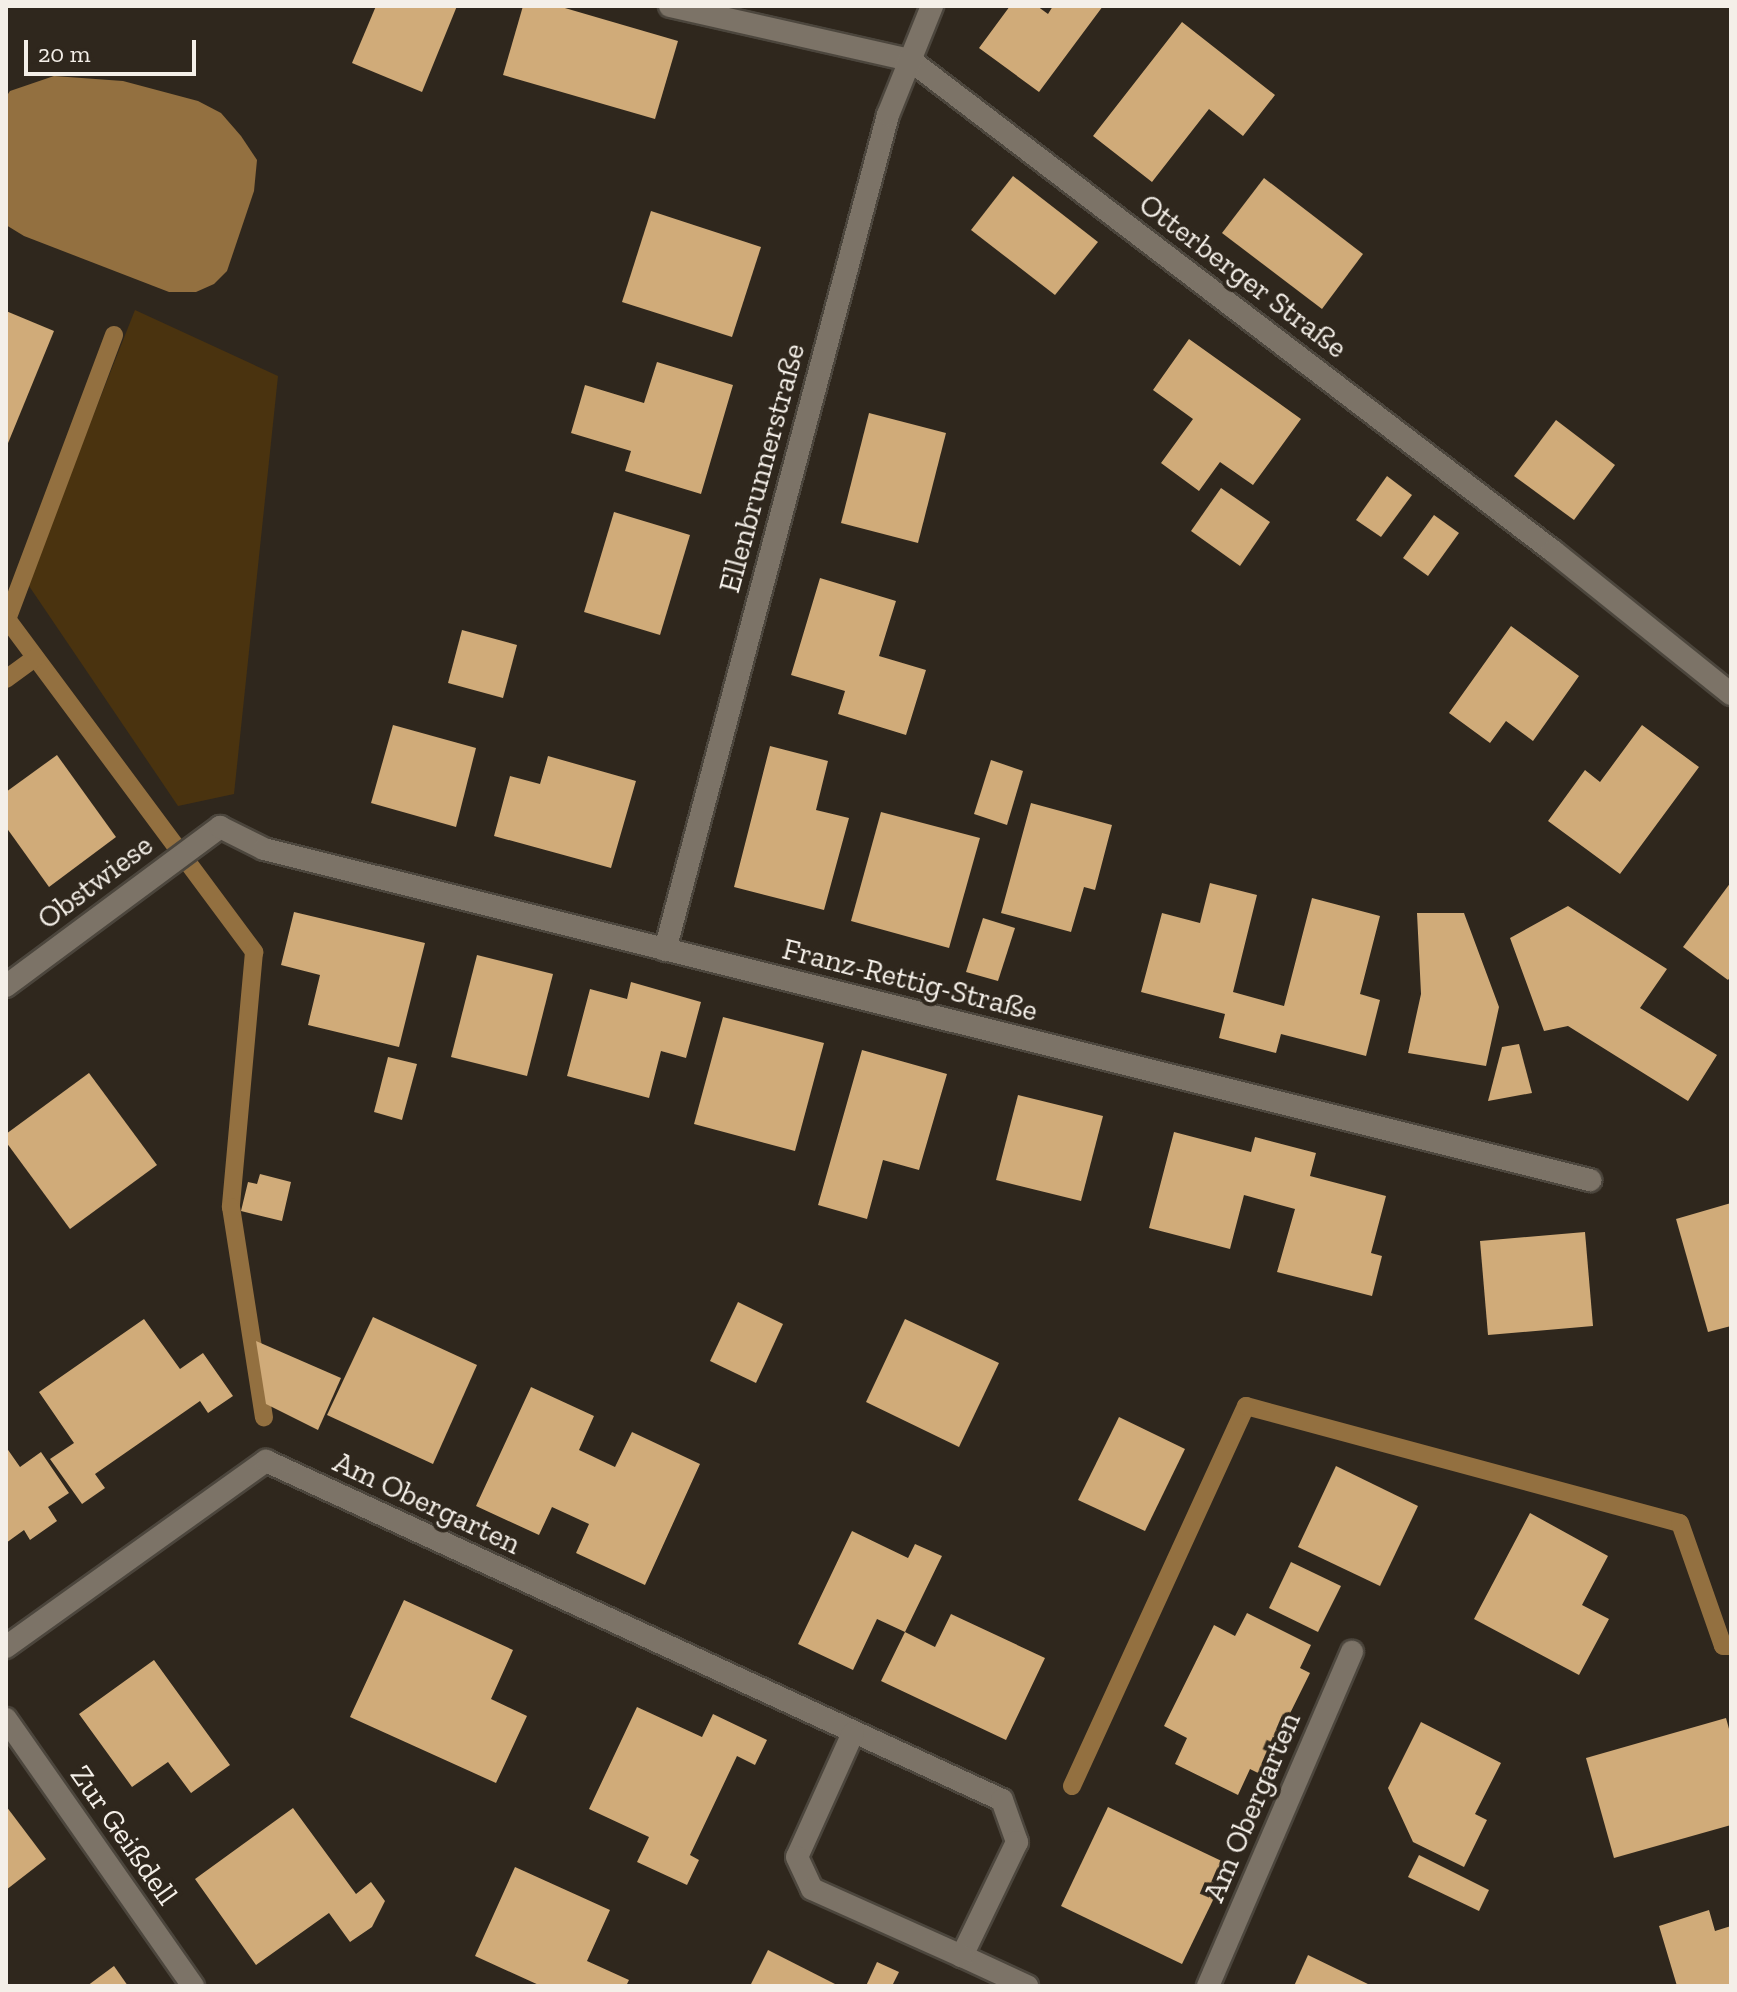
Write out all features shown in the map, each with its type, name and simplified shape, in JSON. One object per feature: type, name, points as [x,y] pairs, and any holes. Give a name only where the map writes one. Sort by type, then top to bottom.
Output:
[{"type":"street","name":"Otterberger Straße","points":[[670,6],[910,60],[1553,551],[1731,694]]},
{"type":"street","name":"Ellenbrunnerstraße","points":[[665,950],[888,115],[932,6]]},
{"type":"street","name":"Franz-Rettig-Straße","points":[[220,827],[264,849],[1590,1180]]},
{"type":"street","name":"Obstwiese","points":[[6,986],[220,827]]},
{"type":"street","name":"Am Obergarten","points":[[6,1647],[266,1461],[1002,1800],[1017,1842],[962,1956]]},
{"type":"street","name":"Am Obergarten","points":[[1208,1986],[1352,1652]]},
{"type":"street","name":"Zur Geißdell","points":[[6,1719],[193,1986]]},
{"type":"street","points":[[853,1733],[797,1857],[812,1889],[1027,1986]]},
{"type":"shaded area","points":[[54,76],[123,81],[198,101],[221,113],[241,136],[257,160],[254,191],[227,271],[214,284],[196,292],[169,292],[24,236],[6,225],[6,97],[10,91]]},
{"type":"shaded area","points":[[135,310],[278,376],[234,794],[178,806],[27,583]]},
{"type":"building","points":[[376,6],[457,6],[422,92],[352,63]]},
{"type":"building","points":[[523,6],[558,6],[678,41],[655,119],[503,75]]},
{"type":"building","points":[[1010,6],[1037,6],[1048,14],[1053,6],[1103,6],[1039,92],[979,48]]},
{"type":"building","points":[[1182,22],[1275,95],[1243,136],[1209,109],[1152,182],[1093,136]]},
{"type":"building","points":[[1013,176],[1098,242],[1055,295],[971,230]]},
{"type":"building","points":[[1264,178],[1363,254],[1322,309],[1222,233]]},
{"type":"building","points":[[651,211],[761,247],[732,337],[622,302]]},
{"type":"building","points":[[6,311],[54,331],[6,448]]},
{"type":"building","points":[[1189,339],[1301,419],[1253,485],[1220,462],[1199,491],[1161,463],[1193,419],[1153,390]]},
{"type":"building","points":[[657,362],[733,385],[701,494],[625,471],[631,451],[571,433],[585,385],[644,403]]},
{"type":"building","points":[[869,413],[946,433],[918,543],[841,523]]},
{"type":"building","points":[[1556,420],[1615,465],[1574,520],[1514,476]]},
{"type":"building","points":[[1387,476],[1412,495],[1381,537],[1356,520]]},
{"type":"building","points":[[1221,488],[1270,522],[1240,566],[1191,531]]},
{"type":"building","points":[[614,512],[690,535],[660,635],[584,612]]},
{"type":"building","points":[[1434,515],[1459,533],[1428,576],[1403,558]]},
{"type":"building","points":[[820,578],[896,601],[879,656],[926,670],[906,735],[838,714],[845,691],[791,675]]},
{"type":"building","points":[[1511,626],[1579,676],[1533,741],[1506,721],[1490,743],[1449,713]]},
{"type":"building","points":[[462,630],[517,645],[503,698],[448,683]]},
{"type":"building","points":[[393,725],[476,748],[456,827],[371,803]]},
{"type":"building","points":[[1642,725],[1699,767],[1620,874],[1548,821],[1585,770],[1600,782]]},
{"type":"building","points":[[770,746],[828,761],[816,810],[849,818],[824,910],[734,887]]},
{"type":"building","points":[[57,755],[116,837],[49,887],[6,827],[6,792]]},
{"type":"building","points":[[548,756],[636,781],[611,868],[494,836],[510,776],[540,784]]},
{"type":"building","points":[[991,760],[1023,771],[1007,825],[974,814]]},
{"type":"building","points":[[1031,803],[1112,825],[1095,890],[1084,887],[1071,932],[1001,913]]},
{"type":"building","points":[[881,812],[980,838],[949,948],[851,921]]},
{"type":"building","points":[[1731,882],[1731,976],[1728,980],[1683,947]]},
{"type":"building","points":[[1210,883],[1257,895],[1233,992],[1284,1006],[1312,898],[1380,916],[1360,994],[1380,1000],[1366,1056],[1281,1034],[1276,1053],[1219,1038],[1225,1014],[1141,992],[1162,913],[1200,923]]},
{"type":"building","points":[[1568,906],[1667,969],[1640,1008],[1717,1055],[1688,1101],[1568,1026],[1544,1031],[1510,938]]},
{"type":"building","points":[[294,912],[425,943],[399,1047],[308,1025],[320,975],[281,965]]},
{"type":"building","points":[[1417,913],[1464,913],[1499,1007],[1486,1066],[1408,1053],[1421,994]]},
{"type":"building","points":[[983,918],[1015,928],[998,981],[966,972]]},
{"type":"building","points":[[477,955],[553,974],[527,1076],[451,1057]]},
{"type":"building","points":[[631,982],[701,1002],[686,1058],[661,1051],[649,1098],[567,1076],[590,989],[627,999]]},
{"type":"building","points":[[723,1017],[824,1043],[795,1151],[694,1124]]},
{"type":"building","points":[[1519,1044],[1532,1093],[1488,1101],[1502,1047]]},
{"type":"building","points":[[862,1050],[947,1074],[919,1170],[883,1160],[867,1219],[818,1205]]},
{"type":"building","points":[[388,1057],[417,1064],[402,1120],[374,1112]]},
{"type":"building","points":[[89,1073],[157,1165],[70,1229],[6,1142],[6,1134]]},
{"type":"building","points":[[1018,1095],[1103,1116],[1081,1201],[996,1180]]},
{"type":"building","points":[[1174,1132],[1251,1152],[1255,1137],[1316,1153],[1310,1176],[1386,1196],[1371,1253],[1382,1256],[1372,1296],[1277,1272],[1295,1209],[1244,1195],[1230,1249],[1149,1228]]},
{"type":"building","points":[[260,1174],[291,1182],[282,1221],[241,1211],[248,1182],[257,1184]]},
{"type":"building","points":[[1731,1203],[1731,1326],[1708,1332],[1676,1219]]},
{"type":"building","points":[[1585,1232],[1593,1326],[1488,1335],[1480,1241]]},
{"type":"building","points":[[738,1302],[783,1324],[756,1383],[710,1361]]},
{"type":"building","points":[[373,1317],[477,1365],[433,1464],[327,1415]]},
{"type":"building","points":[[144,1319],[180,1369],[203,1353],[233,1396],[208,1413],[200,1401],[95,1474],[105,1488],[82,1504],[50,1459],[74,1443],[39,1392]]},
{"type":"building","points":[[905,1319],[999,1363],[959,1447],[866,1402]]},
{"type":"building","points":[[256,1341],[341,1378],[318,1430],[266,1404]]},
{"type":"building","points":[[531,1387],[594,1416],[579,1450],[615,1467],[632,1432],[700,1464],[645,1585],[576,1553],[589,1524],[552,1507],[539,1535],[476,1506]]},
{"type":"building","points":[[1119,1417],[1185,1449],[1145,1531],[1078,1500]]},
{"type":"building","points":[[6,1447],[20,1467],[41,1452],[69,1493],[48,1507],[57,1521],[30,1540],[24,1530],[6,1543]]},
{"type":"building","points":[[1336,1466],[1418,1506],[1380,1586],[1298,1547]]},
{"type":"building","points":[[1530,1513],[1608,1556],[1582,1605],[1609,1619],[1579,1675],[1474,1619]]},
{"type":"building","points":[[852,1531],[908,1558],[915,1544],[942,1556],[905,1632],[877,1619],[853,1670],[798,1644]]},
{"type":"building","points":[[1291,1562],[1341,1586],[1318,1632],[1269,1608]]},
{"type":"building","points":[[404,1600],[513,1650],[491,1699],[527,1716],[496,1783],[350,1717]]},
{"type":"building","points":[[1247,1613],[1311,1645],[1300,1668],[1310,1673],[1260,1774],[1250,1769],[1238,1795],[1175,1764],[1187,1738],[1164,1726],[1214,1625],[1235,1636]]},
{"type":"building","points":[[951,1614],[1045,1658],[1006,1740],[881,1681],[905,1632],[935,1647]]},
{"type":"building","points":[[154,1660],[230,1765],[191,1793],[168,1762],[132,1787],[79,1714]]},
{"type":"building","points":[[637,1707],[702,1737],[713,1714],[767,1740],[755,1765],[737,1756],[690,1855],[699,1860],[687,1885],[637,1862],[649,1837],[589,1809]]},
{"type":"building","points":[[1726,1718],[1731,1736],[1731,1825],[1614,1858],[1586,1758]]},
{"type":"building","points":[[1421,1722],[1501,1763],[1475,1814],[1487,1820],[1464,1867],[1413,1842],[1388,1788]]},
{"type":"building","points":[[6,1806],[46,1859],[6,1890]]},
{"type":"building","points":[[1108,1807],[1230,1865],[1182,1964],[1061,1906]]},
{"type":"building","points":[[293,1808],[356,1894],[371,1882],[385,1901],[372,1927],[350,1942],[329,1913],[256,1965],[195,1879]]},
{"type":"building","points":[[1419,1855],[1489,1890],[1479,1911],[1408,1877]]},
{"type":"building","points":[[515,1867],[610,1910],[587,1961],[629,1980],[626,1986],[541,1986],[475,1956]]},
{"type":"building","points":[[1709,1910],[1715,1931],[1731,1926],[1731,1986],[1677,1986],[1659,1926]]},
{"type":"building","points":[[768,1950],[835,1984],[750,1986]]},
{"type":"building","points":[[1308,1955],[1372,1986],[1294,1986]]},
{"type":"building","points":[[877,1962],[899,1972],[892,1986],[866,1986]]},
{"type":"building","points":[[114,1966],[128,1986],[87,1986]]},
{"type":"waterway","points":[[114,335],[7,619],[254,952],[231,1207],[264,1417]]},
{"type":"waterway","points":[[6,679],[35,658]]},
{"type":"waterway","points":[[1072,1786],[1246,1406],[1680,1523],[1723,1646],[1731,1646]]}]
